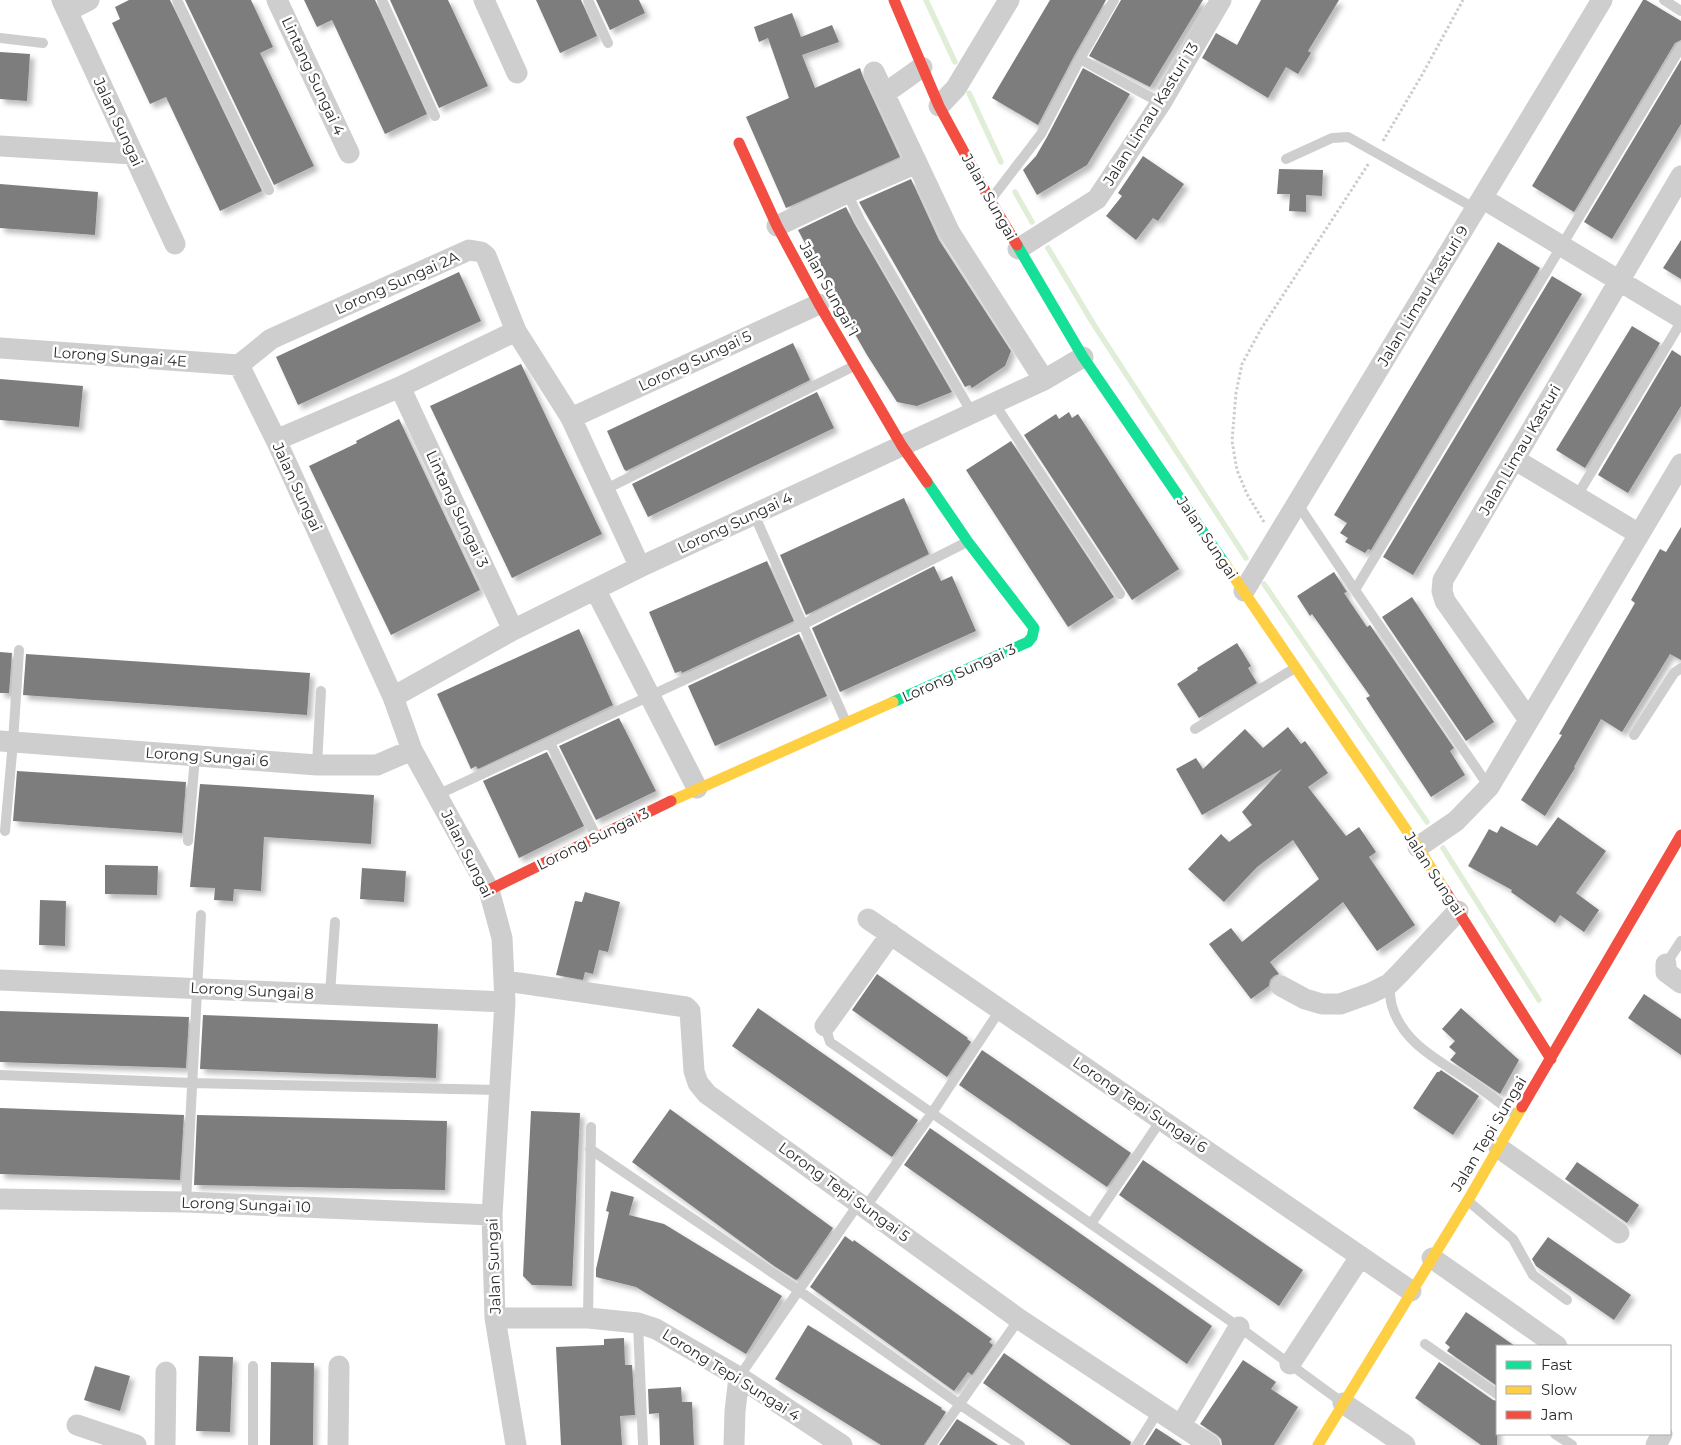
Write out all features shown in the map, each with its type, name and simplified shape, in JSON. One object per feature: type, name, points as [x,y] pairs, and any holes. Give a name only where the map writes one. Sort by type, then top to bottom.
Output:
[{"type":"street","points":[[65,6],[90,0]]},
{"type":"street","name":"Lintang Sungai 4","points":[[277,0],[349,153]]},
{"type":"street","points":[[484,0],[517,73]]},
{"type":"street","name":"Jalan Sungai","points":[[894,0],[939,106],[990,200],[1083,357],[1418,847],[1551,1059]]},
{"type":"street","points":[[939,106],[956,88],[1009,0]]},
{"type":"street","name":"Jalan Limau Kasturi 13","points":[[1018,248],[1097,198],[1161,103],[1221,0]]},
{"type":"street","name":"Jalan Limau Kasturi 9","points":[[1244,592],[1602,0]]},
{"type":"street","name":"Jalan Sungai","points":[[65,6],[175,244]]},
{"type":"street","points":[[884,94],[922,67]]},
{"type":"street","points":[[874,72],[950,233],[1044,380]]},
{"type":"street","name":"Jalan Sungai 1","points":[[739,142],[777,226],[819,304],[902,446]]},
{"type":"street","points":[[0,146],[133,154]]},
{"type":"street","points":[[777,226],[916,163]]},
{"type":"street","name":"Jalan Limau Kasturi","points":[[1529,720],[1445,601],[1442,591],[1443,580],[1681,176]]},
{"type":"street","points":[[1479,204],[1562,246],[1681,318]]},
{"type":"street","name":"Lorong Sungai 2A","points":[[239,365],[270,339],[469,250],[481,252],[486,256],[516,331],[570,418],[640,567]]},
{"type":"street","name":"Lorong Sungai 5","points":[[570,418],[819,304]]},
{"type":"street","points":[[276,440],[400,387],[516,331]]},
{"type":"street","name":"Lorong Sungai 4E","points":[[0,348],[239,365]]},
{"type":"street","name":"Lorong Sungai 4","points":[[393,697],[513,630],[595,589],[1044,380],[1083,357]]},
{"type":"street","name":"Jalan Sungai","points":[[239,365],[276,440],[393,697],[412,750],[489,890],[502,938],[505,992],[492,1215],[495,1318],[516,1445]]},
{"type":"street","name":"Lintang Sungai 3","points":[[400,387],[513,630]]},
{"type":"street","name":"Lorong Sungai 3","points":[[489,890],[698,788],[846,724],[1028,642],[1032,638],[1034,628],[968,542],[902,446]]},
{"type":"street","points":[[1514,459],[1639,534]]},
{"type":"street","points":[[1418,847],[1456,821],[1489,786],[1681,464]]},
{"type":"street","points":[[595,589],[698,788]]},
{"type":"street","name":"Lorong Sungai 6","points":[[7,742],[317,765],[377,764],[412,750]]},
{"type":"street","name":"Jalan Tepi Sungai","points":[[1318,1445],[1468,1201],[1681,835]]},
{"type":"street","points":[[1281,986],[1305,999],[1322,1004],[1340,1004],[1371,993],[1389,984],[1458,911]]},
{"type":"street","name":"Lorong Tepi Sungai 6","points":[[868,919],[1411,1292]]},
{"type":"street","points":[[825,1026],[890,934]]},
{"type":"street","points":[[1666,964],[1666,972],[1681,983]]},
{"type":"street","name":"Lorong Sungai 8","points":[[0,980],[330,994],[505,992]]},
{"type":"street","name":"Lorong Tepi Sungai 5","points":[[505,992],[686,1006],[690,1011],[694,1071],[698,1083],[707,1094],[1019,1319],[1210,1445]]},
{"type":"street","points":[[1499,1148],[1619,1232]]},
{"type":"street","name":"Lorong Sungai 10","points":[[0,1199],[186,1202],[492,1215]]},
{"type":"street","points":[[1290,1364],[1360,1257]]},
{"type":"street","points":[[1432,1258],[1556,1345]]},
{"type":"street","name":"Lorong Tepi Sungai 4","points":[[495,1318],[588,1318],[638,1323],[656,1329],[739,1377],[842,1445]]},
{"type":"street","points":[[1181,1425],[1239,1327]]},
{"type":"street","points":[[338,1445],[339,1366]]},
{"type":"street","points":[[165,1445],[166,1372]]},
{"type":"street","points":[[734,1445],[739,1377]]},
{"type":"street","points":[[1343,1403],[1400,1443]]},
{"type":"street","points":[[77,1425],[136,1445]]},
{"type":"lane","points":[[177,0],[269,190]]},
{"type":"lane","points":[[382,0],[435,116]]},
{"type":"lane","points":[[588,0],[608,44]]},
{"type":"lane","points":[[990,200],[1041,134],[1080,59],[1114,0]]},
{"type":"lane","points":[[1664,0],[1681,10]]},
{"type":"lane","points":[[0,38],[43,43]]},
{"type":"lane","points":[[1355,590],[1681,47]]},
{"type":"lane","points":[[1080,59],[1161,103]]},
{"type":"lane","points":[[1286,159],[1332,138],[1348,137],[1479,204]]},
{"type":"lane","points":[[847,193],[860,220],[972,413]]},
{"type":"lane","points":[[1577,496],[1681,322]]},
{"type":"lane","points":[[604,490],[855,365]]},
{"type":"lane","points":[[994,403],[1120,594]]},
{"type":"lane","points":[[1297,503],[1489,786]]},
{"type":"lane","points":[[754,514],[846,724]]},
{"type":"lane","points":[[437,795],[802,624],[968,542]]},
{"type":"lane","points":[[5,831],[7,742],[19,650]]},
{"type":"lane","points":[[1195,729],[1296,667]]},
{"type":"lane","points":[[1634,735],[1674,673],[1681,668]]},
{"type":"lane","points":[[317,765],[321,691]]},
{"type":"lane","points":[[550,743],[596,837]]},
{"type":"lane","points":[[188,841],[195,756]]},
{"type":"lane","points":[[186,1202],[201,915]]},
{"type":"lane","points":[[330,994],[335,922]]},
{"type":"lane","points":[[1666,964],[1681,941]]},
{"type":"lane","points":[[1389,984],[1392,1005],[1399,1022],[1407,1034],[1438,1061],[1474,1084],[1517,1116]]},
{"type":"lane","points":[[739,1377],[798,1290],[932,1113],[1000,1010]]},
{"type":"lane","points":[[825,1026],[830,1042],[1239,1327],[1343,1403]]},
{"type":"lane","points":[[0,1075],[192,1084],[500,1090]]},
{"type":"lane","points":[[1091,1224],[1161,1120]]},
{"type":"lane","points":[[588,1318],[590,1127]]},
{"type":"lane","points":[[590,1149],[798,1290],[1020,1445]]},
{"type":"lane","points":[[1468,1201],[1514,1239],[1533,1275],[1567,1300]]},
{"type":"lane","points":[[931,1445],[1019,1319]]},
{"type":"lane","points":[[638,1323],[643,1445]]},
{"type":"lane","points":[[1425,1344],[1496,1393]]},
{"type":"lane","points":[[253,1366],[253,1445]]},
{"type":"lane","points":[[1137,1445],[1158,1410]]},
{"type":"lane","points":[[1557,1435],[1572,1445]]},
{"type":"path","points":[[1275,540],[1247,494],[1237,470],[1232,441],[1233,415],[1242,364],[1261,329],[1376,153],[1422,75],[1462,0]]},
{"type":"building","points":[[129,0],[170,0],[262,191],[220,211],[166,97],[150,104],[112,23],[120,19],[115,7]]},
{"type":"building","points":[[185,0],[251,0],[273,47],[260,53],[314,166],[274,185]]},
{"type":"building","points":[[304,0],[375,0],[427,114],[385,134],[332,20],[317,27]]},
{"type":"building","points":[[390,0],[448,0],[488,86],[439,108]]},
{"type":"building","points":[[536,0],[581,0],[597,36],[560,53]]},
{"type":"building","points":[[596,0],[639,0],[645,13],[610,30]]},
{"type":"building","points":[[1050,0],[1106,0],[1038,125],[992,98]]},
{"type":"building","points":[[1121,0],[1203,0],[1150,87],[1089,56]]},
{"type":"building","points":[[1261,0],[1339,0],[1308,51],[1311,53],[1298,74],[1286,67],[1268,98],[1202,58],[1216,33],[1237,45]]},
{"type":"building","points":[[1643,0],[1681,21],[1681,40],[1675,43],[1574,212],[1532,186]]},
{"type":"building","points":[[792,13],[801,37],[832,25],[839,42],[802,55],[815,88],[860,68],[900,157],[786,208],[746,117],[789,98],[768,38],[759,42],[754,27]]},
{"type":"building","points":[[0,52],[30,54],[27,101],[0,99]]},
{"type":"building","points":[[1681,60],[1681,124],[1612,239],[1584,222]]},
{"type":"building","points":[[1083,68],[1130,94],[1087,165],[1037,195],[1023,170],[1036,156]]},
{"type":"building","points":[[1143,156],[1184,184],[1158,221],[1153,218],[1136,240],[1106,216],[1122,196],[1118,193]]},
{"type":"building","points":[[1279,169],[1323,170],[1322,196],[1306,195],[1306,212],[1289,211],[1290,194],[1277,194]]},
{"type":"building","points":[[911,179],[939,240],[1011,351],[1005,366],[972,388],[970,385],[965,387],[859,202]]},
{"type":"building","points":[[0,184],[98,192],[95,235],[0,228]]},
{"type":"building","points":[[846,207],[952,392],[917,406],[897,402],[833,296],[798,230]]},
{"type":"building","points":[[1681,240],[1681,279],[1663,268]]},
{"type":"building","points":[[1498,242],[1540,268],[1371,550],[1368,549],[1365,553],[1345,542],[1348,538],[1340,533],[1347,523],[1334,515]]},
{"type":"building","points":[[459,272],[481,321],[298,405],[276,357]]},
{"type":"building","points":[[1552,276],[1582,294],[1413,575],[1383,557]]},
{"type":"building","points":[[1632,326],[1660,343],[1585,468],[1556,450]]},
{"type":"building","points":[[793,343],[810,380],[626,471],[624,469],[607,431]]},
{"type":"building","points":[[1672,350],[1681,356],[1681,406],[1628,493],[1598,475]]},
{"type":"building","points":[[521,364],[602,534],[512,578],[430,406]]},
{"type":"building","points":[[0,379],[83,386],[79,427],[0,420]]},
{"type":"building","points":[[817,392],[834,428],[648,517],[632,484]]},
{"type":"building","points":[[1069,412],[1072,418],[1078,414],[1179,569],[1132,600],[1024,435],[1056,414],[1059,419]]},
{"type":"building","points":[[399,419],[480,590],[391,635],[309,466],[357,443],[356,441]]},
{"type":"building","points":[[1011,441],[1114,597],[1068,627],[966,470]]},
{"type":"building","points":[[904,498],[929,554],[806,615],[780,555]]},
{"type":"building","points":[[1681,527],[1681,660],[1670,654],[1622,732],[1601,719],[1575,768],[1545,816],[1521,800],[1562,735],[1559,734],[1635,603],[1631,600],[1660,549],[1666,552]]},
{"type":"building","points":[[767,561],[794,621],[682,673],[681,671],[675,673],[649,612]]},
{"type":"building","points":[[934,566],[941,581],[952,576],[976,631],[840,692],[812,628]]},
{"type":"building","points":[[1334,572],[1347,592],[1344,593],[1367,627],[1370,625],[1454,748],[1450,751],[1465,775],[1431,797],[1366,698],[1370,696],[1312,614],[1310,616],[1297,596]]},
{"type":"building","points":[[1412,597],[1494,722],[1466,741],[1382,617]]},
{"type":"building","points":[[579,629],[613,705],[478,769],[476,766],[471,769],[437,694]]},
{"type":"building","points":[[799,634],[827,696],[715,746],[688,686]]},
{"type":"building","points":[[1237,643],[1251,666],[1248,668],[1257,683],[1199,718],[1177,684],[1198,670],[1197,668]]},
{"type":"building","points":[[0,652],[12,653],[9,693],[0,693]]},
{"type":"building","points":[[26,654],[310,673],[307,715],[23,695]]},
{"type":"building","points":[[619,718],[656,791],[596,820],[559,746]]},
{"type":"building","points":[[1288,727],[1301,744],[1305,741],[1328,773],[1308,787],[1346,836],[1359,827],[1376,852],[1369,857],[1415,925],[1377,951],[1343,902],[1270,962],[1279,974],[1270,980],[1269,986],[1251,999],[1209,944],[1231,928],[1242,942],[1319,879],[1293,840],[1257,867],[1224,902],[1188,869],[1221,834],[1229,842],[1252,825],[1242,812],[1282,769],[1202,815],[1176,769],[1196,758],[1203,769],[1245,729],[1263,748]]},
{"type":"building","points":[[547,752],[584,826],[519,858],[483,781]]},
{"type":"building","points":[[17,771],[186,782],[182,833],[13,821]]},
{"type":"building","points":[[200,784],[374,795],[371,844],[264,837],[261,891],[234,889],[233,901],[214,900],[215,888],[190,887]]},
{"type":"building","points":[[1558,817],[1606,851],[1576,893],[1599,910],[1584,932],[1560,915],[1555,923],[1511,892],[1512,890],[1468,866],[1489,829],[1497,833],[1501,826],[1537,846]]},
{"type":"building","points":[[105,865],[158,866],[157,895],[105,894]]},
{"type":"building","points":[[362,868],[406,871],[404,902],[360,899]]},
{"type":"building","points":[[585,892],[620,902],[608,952],[599,950],[593,974],[585,972],[583,980],[556,975],[575,901],[582,902]]},
{"type":"building","points":[[40,900],[66,901],[65,946],[39,945]]},
{"type":"building","points":[[877,974],[971,1042],[947,1077],[852,1010]]},
{"type":"building","points":[[1644,994],[1681,1019],[1681,1055],[1628,1018]]},
{"type":"building","points":[[758,1008],[918,1120],[892,1157],[732,1046]]},
{"type":"building","points":[[1461,1008],[1519,1060],[1500,1094],[1450,1060],[1456,1053],[1449,1047],[1455,1041],[1442,1029]]},
{"type":"building","points":[[0,1011],[189,1017],[186,1068],[0,1062]]},
{"type":"building","points":[[203,1015],[438,1024],[436,1078],[200,1069]]},
{"type":"building","points":[[982,1050],[1131,1153],[1107,1187],[959,1085]]},
{"type":"building","points":[[1441,1070],[1479,1096],[1453,1135],[1413,1108],[1437,1072]]},
{"type":"building","points":[[0,1108],[184,1115],[180,1180],[0,1174]]},
{"type":"building","points":[[670,1109],[833,1228],[798,1279],[796,1280],[774,1266],[632,1162]]},
{"type":"building","points":[[531,1111],[580,1113],[572,1286],[532,1285],[523,1276]]},
{"type":"building","points":[[197,1115],[447,1121],[445,1190],[194,1185]]},
{"type":"building","points":[[930,1128],[1212,1326],[1187,1364],[904,1165]]},
{"type":"building","points":[[1143,1160],[1303,1270],[1279,1306],[1119,1195]]},
{"type":"building","points":[[1577,1162],[1639,1205],[1627,1223],[1565,1179]]},
{"type":"building","points":[[611,1191],[634,1197],[629,1215],[664,1224],[782,1296],[746,1354],[636,1287],[596,1277],[596,1269],[609,1212],[606,1211]]},
{"type":"building","points":[[845,1236],[853,1242],[854,1240],[992,1339],[989,1342],[993,1345],[972,1375],[968,1372],[954,1391],[810,1287]]},
{"type":"building","points":[[1548,1237],[1631,1295],[1614,1320],[1536,1266],[1532,1259]]},
{"type":"building","points":[[1466,1312],[1514,1345],[1496,1345],[1496,1385],[1447,1351],[1450,1347],[1445,1343]]},
{"type":"building","points":[[808,1325],[946,1412],[924,1445],[881,1445],[775,1379]]},
{"type":"building","points":[[624,1338],[625,1365],[632,1365],[635,1415],[620,1416],[622,1445],[561,1445],[556,1347],[604,1345],[604,1339]]},
{"type":"building","points":[[1004,1353],[1131,1442],[1130,1445],[1071,1445],[983,1383]]},
{"type":"building","points":[[199,1356],[233,1357],[230,1432],[196,1431]]},
{"type":"building","points":[[1243,1360],[1276,1382],[1271,1389],[1298,1407],[1274,1445],[1222,1445],[1221,1439],[1217,1435],[1200,1424]]},
{"type":"building","points":[[271,1362],[314,1363],[313,1445],[270,1445]]},
{"type":"building","points":[[1439,1362],[1496,1401],[1497,1445],[1481,1445],[1415,1398]]},
{"type":"building","points":[[95,1366],[130,1376],[120,1411],[84,1400]]},
{"type":"building","points":[[681,1387],[682,1402],[692,1402],[694,1445],[660,1445],[659,1413],[649,1414],[648,1389]]},
{"type":"building","points":[[957,1419],[970,1427],[998,1445],[939,1445]]},
{"type":"building","points":[[1156,1428],[1182,1445],[1145,1445]]},
{"type":"waterway","points":[[926,0],[955,62]]},
{"type":"waterway","points":[[969,93],[1001,162]]},
{"type":"waterway","points":[[1015,192],[1032,222]]},
{"type":"waterway","points":[[1048,248],[1094,325],[1246,558]]},
{"type":"waterway","points":[[1264,584],[1427,822]]},
{"type":"waterway","points":[[1443,848],[1539,1000]]},
{"type":"traffic: fast","points":[[1017,245],[1083,357],[1225,564]]},
{"type":"traffic: fast","points":[[893,702],[1028,642],[1032,637],[1034,628],[968,542],[927,482]]},
{"type":"traffic: slow","points":[[1225,564],[1418,847],[1444,889]]},
{"type":"traffic: slow","points":[[671,801],[893,702]]},
{"type":"traffic: slow","points":[[1318,1445],[1471,1195],[1522,1107]]},
{"type":"traffic: jam","points":[[894,0],[939,106],[990,200],[1017,245]]},
{"type":"traffic: jam","points":[[739,143],[777,226],[819,304],[902,446],[927,482]]},
{"type":"traffic: jam","points":[[489,890],[671,801]]},
{"type":"traffic: jam","points":[[1522,1107],[1681,835]]},
{"type":"traffic: jam","points":[[1444,889],[1551,1059]]}]
